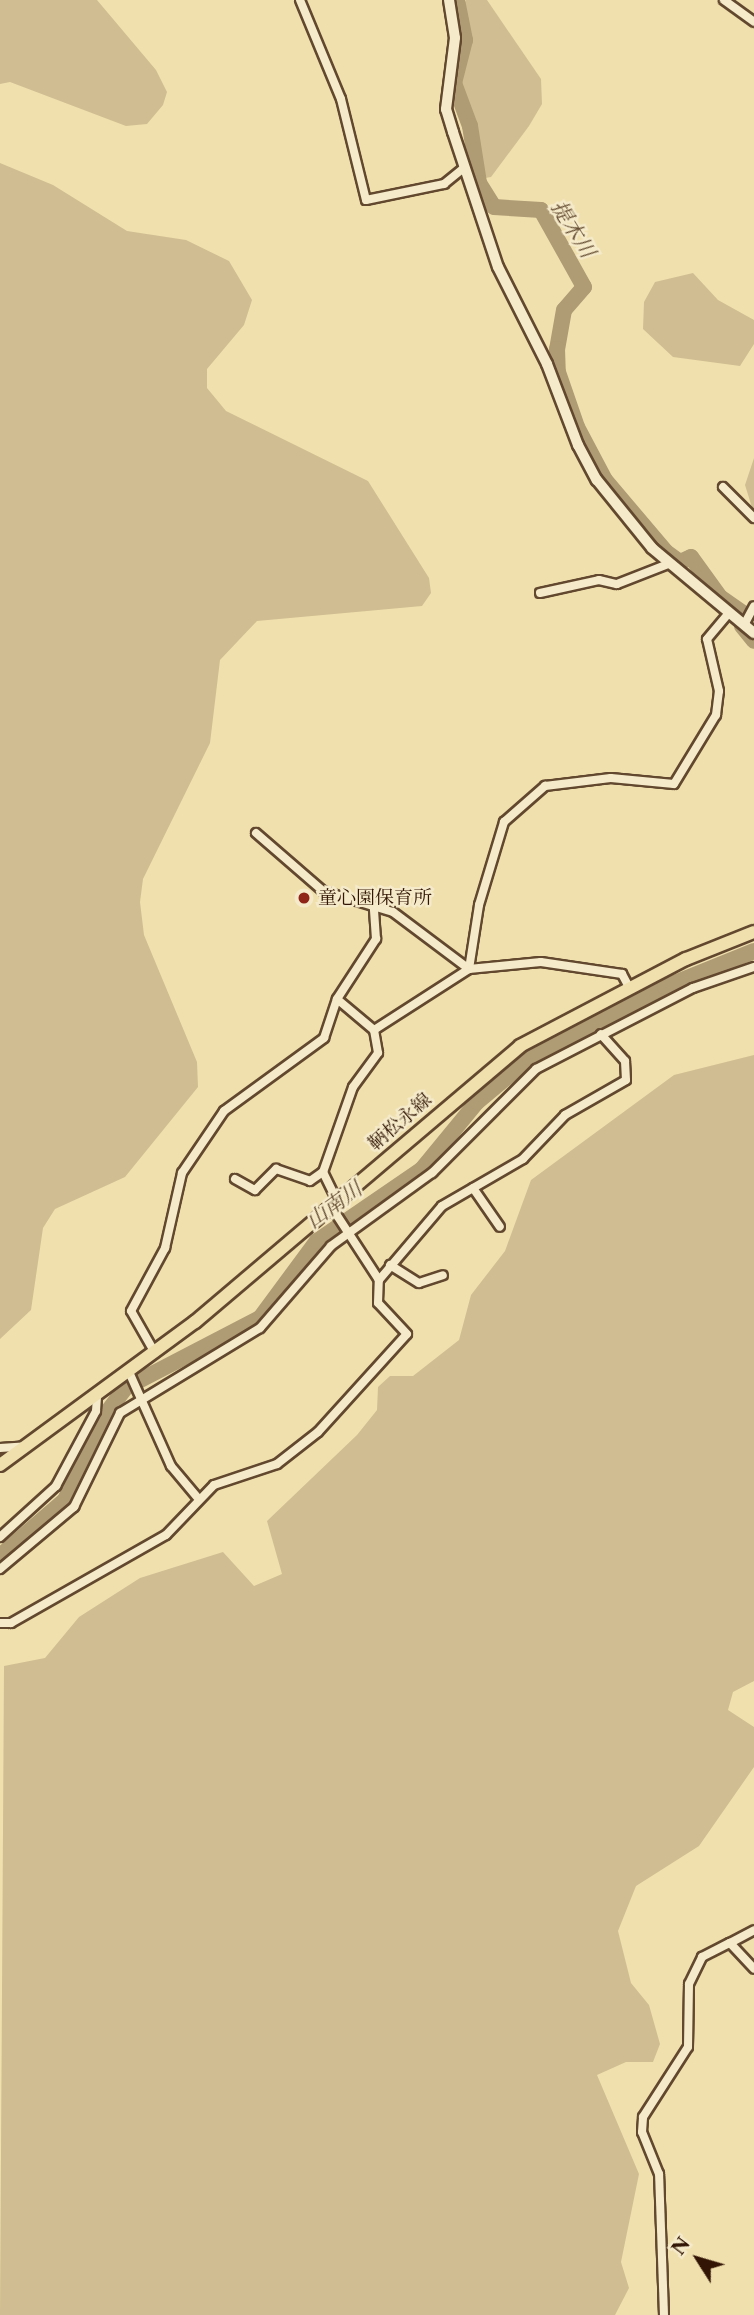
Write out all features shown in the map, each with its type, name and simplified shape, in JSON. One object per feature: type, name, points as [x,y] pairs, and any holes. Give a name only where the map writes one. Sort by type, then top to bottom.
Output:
[{"type":"main road","name":"鞆松永線","points":[[0,1465],[97,1395],[130,1375],[335,1207],[520,1046],[629,987],[754,932]]},
{"type":"street","points":[[300,0],[341,99],[366,200],[444,184],[465,167]]},
{"type":"street","points":[[449,0],[455,38],[446,109],[498,267],[547,363],[578,445],[597,480],[668,564],[754,633]]},
{"type":"street","points":[[724,0],[754,22]]},
{"type":"street","points":[[723,487],[754,518]]},
{"type":"street","points":[[540,593],[599,580],[617,584],[668,564]]},
{"type":"street","points":[[744,625],[754,606]]},
{"type":"street","points":[[470,969],[479,905],[504,822],[545,786],[611,778],[674,784],[716,715],[719,691],[707,639],[729,613]]},
{"type":"street","points":[[256,832],[323,891],[393,912],[470,969]]},
{"type":"street","points":[[155,1353],[131,1311],[165,1248],[182,1173],[224,1111],[324,1038],[337,999],[376,939],[374,907]]},
{"type":"street","points":[[374,1030],[470,969],[541,962],[622,974],[629,987]]},
{"type":"street","points":[[0,1569],[74,1507],[120,1413],[142,1395],[260,1328],[348,1228],[432,1173],[536,1069],[601,1034],[754,967]]},
{"type":"street","points":[[235,1179],[255,1190],[276,1169],[310,1181],[323,1172],[353,1087],[378,1053],[374,1030],[337,999]]},
{"type":"street","points":[[0,1623],[11,1623],[166,1535],[197,1497],[277,1464],[318,1432],[407,1334],[377,1303],[379,1280],[390,1265],[442,1206],[532,1152],[565,1115],[626,1080],[625,1061],[601,1034]]},
{"type":"street","points":[[323,1172],[335,1207],[379,1280]]},
{"type":"street","points":[[473,1188],[500,1227]]},
{"type":"street","points":[[390,1265],[419,1283],[443,1275]]},
{"type":"street","points":[[130,1375],[142,1395],[171,1466],[197,1497]]},
{"type":"street","points":[[0,1537],[56,1486],[96,1412],[97,1395]]},
{"type":"street","points":[[0,1448],[26,1446]]},
{"type":"street","points":[[664,2315],[659,2174],[642,2132],[643,2117],[688,2047],[692,1970],[713,1948],[730,1943],[754,1930]]},
{"type":"street","points":[[730,1943],[754,1969]]},
{"type":"shaded area","points":[[0,0],[97,0],[156,70],[167,92],[163,105],[147,124],[126,126],[10,82],[0,84]]},
{"type":"shaded area","points":[[466,0],[487,0],[541,79],[542,104],[529,126],[491,177],[479,179],[446,51]]},
{"type":"shaded area","points":[[0,163],[53,185],[127,231],[186,240],[229,261],[252,300],[244,325],[207,369],[207,388],[226,411],[368,481],[429,578],[431,593],[422,606],[257,621],[220,660],[210,743],[143,879],[140,902],[144,935],[197,1062],[198,1087],[125,1177],[55,1209],[43,1228],[31,1310],[0,1339]]},
{"type":"shaded area","points":[[693,273],[718,300],[754,320],[754,344],[740,366],[673,357],[643,329],[644,302],[655,282]]},
{"type":"shaded area","points":[[754,458],[754,514],[745,485]]},
{"type":"shaded area","points":[[754,1055],[754,1681],[733,1692],[728,1710],[754,1727],[754,1767],[699,1846],[636,1886],[618,1931],[631,1983],[649,2005],[660,2044],[653,2062],[626,2062],[597,2075],[639,2174],[621,2262],[629,2288],[615,2315],[0,2315],[4,1666],[45,1658],[79,1617],[140,1578],[223,1552],[254,1586],[282,1574],[267,1521],[357,1435],[377,1410],[378,1387],[390,1376],[413,1376],[459,1340],[471,1295],[505,1251],[531,1180],[674,1075]]},
{"type":"waterway","name":"提木川","points":[[457,0],[465,40],[454,83],[470,126],[479,183],[494,207],[541,210],[584,287],[564,310],[557,349],[558,372],[577,427],[605,480],[666,552],[680,562],[691,557],[720,597],[743,613]]},
{"type":"waterway","name":"提木川","points":[[742,626],[754,641]]},
{"type":"waterway","name":"山南川","points":[[0,1556],[65,1500],[102,1419],[125,1388],[260,1318],[317,1241],[422,1169],[477,1102],[530,1058],[665,987],[754,951]]},
{"type":"place","name":"童心園保育所","points":[[304,898]]}]
